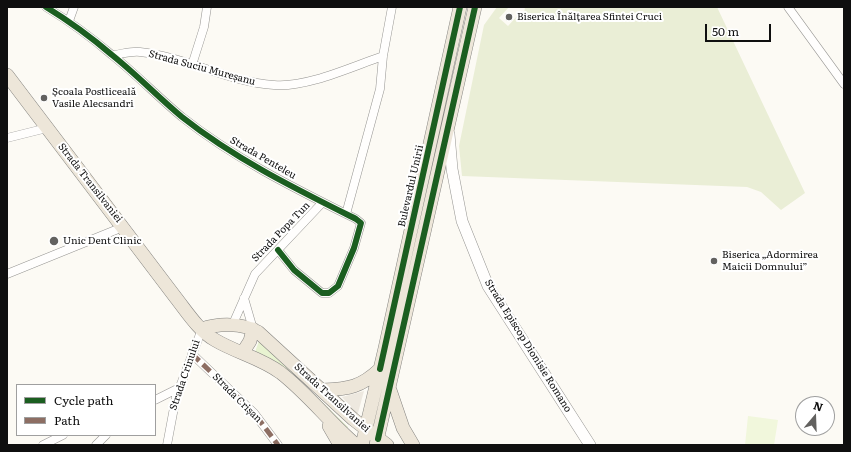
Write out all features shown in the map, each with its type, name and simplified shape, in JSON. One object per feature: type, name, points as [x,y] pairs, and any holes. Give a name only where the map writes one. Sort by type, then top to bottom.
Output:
[{"type":"main road","name":"Bulevardul Unirii","points":[[362,445],[460,7]]},
{"type":"main road","points":[[380,443],[390,390],[475,7]]},
{"type":"main road","name":"Strada Transilvaniei","points":[[7,75],[123,226],[176,298],[202,329],[214,340],[243,352],[280,372],[314,402],[356,445]]},
{"type":"main road","name":"Strada Transilvaniei","points":[[202,329],[215,326],[232,326],[253,329],[264,336],[380,443]]},
{"type":"main road","points":[[227,346],[232,326]]},
{"type":"main road","points":[[243,352],[250,340],[253,329]]},
{"type":"main road","points":[[323,390],[355,387],[369,380],[380,369]]},
{"type":"main road","points":[[390,390],[403,428],[413,445]]},
{"type":"main road","points":[[314,402],[340,445]]},
{"type":"street","name":"Strada Penteleu","points":[[46,7],[69,21],[113,55],[182,116],[213,140],[245,160],[322,203],[359,221],[361,226],[338,286],[329,293],[322,293],[294,270],[278,250]]},
{"type":"street","points":[[69,21],[74,7]]},
{"type":"street","points":[[192,65],[204,27],[207,7]]},
{"type":"street","points":[[346,214],[379,95],[383,56],[392,7]]},
{"type":"street","points":[[788,7],[844,84]]},
{"type":"street","name":"Strada Suciu Mureșanu","points":[[113,55],[140,52],[256,83],[290,85],[307,82],[383,56]]},
{"type":"street","name":"Strada Episcop Dionisie Romano","points":[[449,127],[452,169],[462,221],[488,286],[590,445]]},
{"type":"street","points":[[7,138],[47,128]]},
{"type":"street","name":"Strada Popa Tun","points":[[232,326],[255,274],[322,203]]},
{"type":"street","points":[[7,274],[123,226]]},
{"type":"street","points":[[244,298],[253,329]]},
{"type":"street","name":"Strada Crinului","points":[[167,445],[173,408],[179,388],[202,329]]},
{"type":"street","name":"Strada Crișan","points":[[192,354],[254,413],[278,445]]},
{"type":"street","points":[[156,400],[179,388]]},
{"type":"street","points":[[42,445],[61,436]]},
{"type":"street","points":[[96,445],[105,436]]},
{"type":"green space","points":[[497,7],[509,7],[499,18],[508,26],[519,14],[524,14],[525,7],[717,7],[805,193],[781,210],[761,192],[747,187],[462,176],[459,146],[484,25]]},
{"type":"green space","points":[[259,341],[348,427],[347,432],[255,352]]},
{"type":"green space","points":[[748,416],[778,420],[774,445],[745,445]]},
{"type":"shaded area","points":[[364,391],[358,413],[357,414],[342,397]]},
{"type":"marked path","points":[[192,354],[254,413],[278,445]]},
{"type":"cycle path","points":[[46,7],[96,42],[130,70],[164,102],[202,132],[245,160],[361,223],[354,248],[338,286],[329,293],[322,293],[294,270],[278,250]]},
{"type":"cycle path","points":[[380,369],[460,7]]},
{"type":"cycle path","points":[[378,439],[475,7]]},
{"type":"place","name":"Biserica Înălțarea Sfintei Cruci","points":[[509,17]]},
{"type":"place","name":"Școala Postliceală Vasile Alecsandri","points":[[44,98]]},
{"type":"place","name":"Unic Dent Clinic","points":[[54,241]]},
{"type":"place","name":"Biserica „Adormirea Maicii Domnului”","points":[[714,261]]}]
